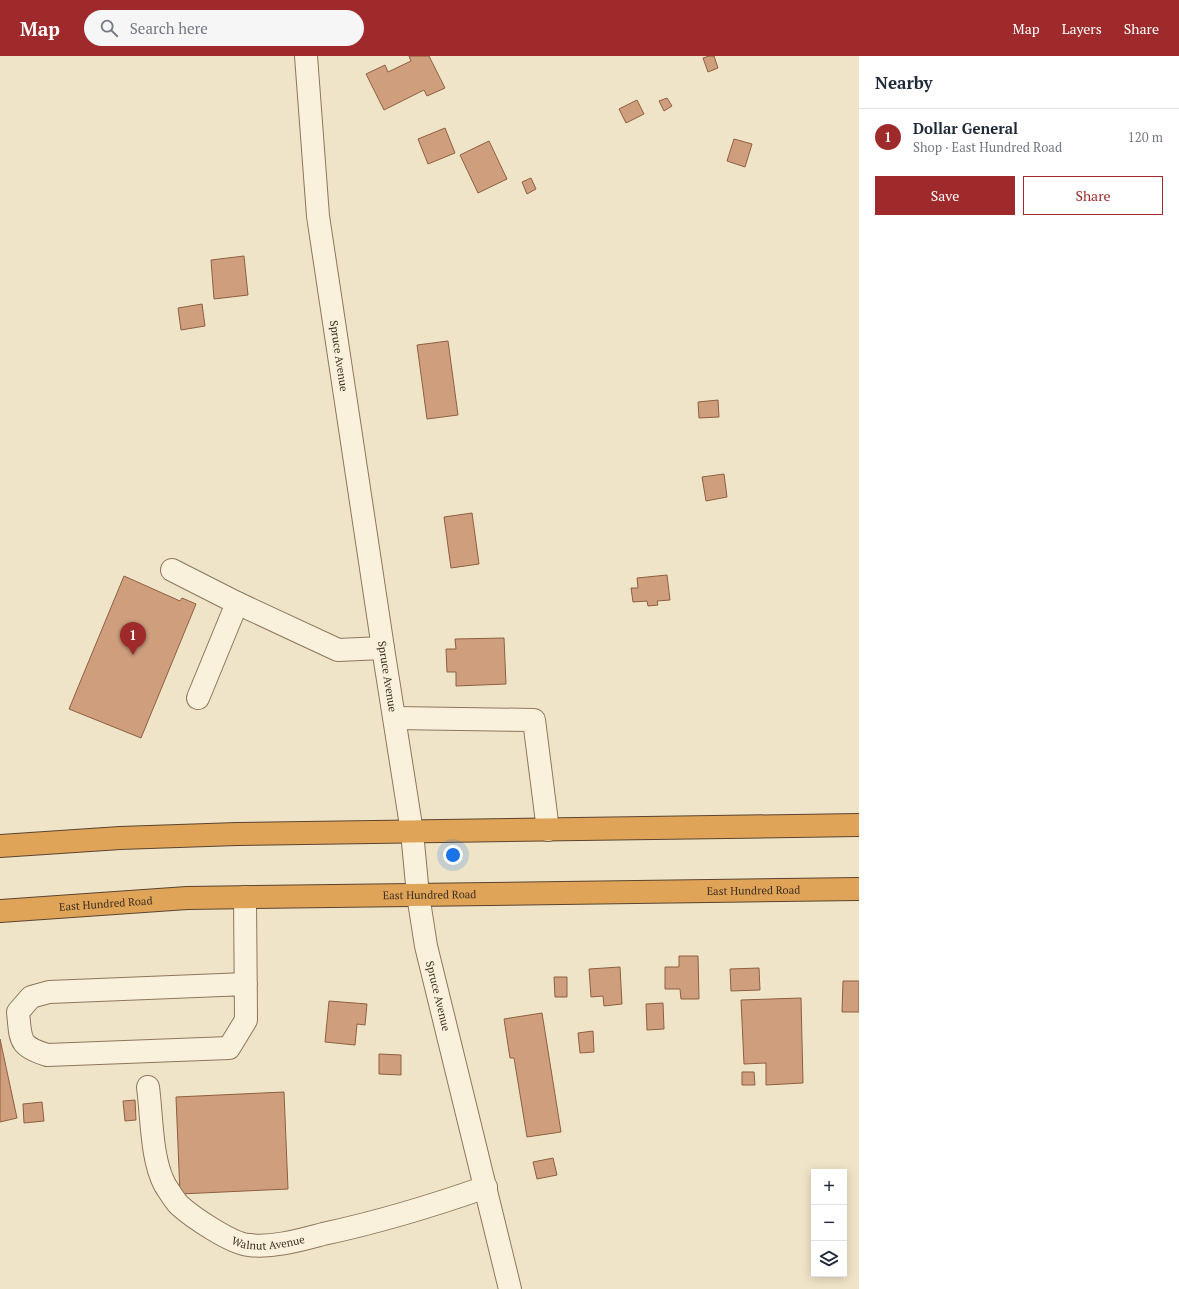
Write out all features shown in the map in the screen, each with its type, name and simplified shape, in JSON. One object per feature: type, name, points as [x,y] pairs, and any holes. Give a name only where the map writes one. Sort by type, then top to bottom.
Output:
[{"type":"highway","points":[[0,846],[120,838],[859,825]]},
{"type":"highway","name":"East Hundred Road","points":[[0,911],[187,898],[859,889]]},
{"type":"street","name":"Spruce Avenue","points":[[306,56],[318,216],[412,832],[418,895],[426,946],[510,1289]]},
{"type":"street","points":[[172,570],[236,603],[338,650],[383,648]]},
{"type":"street","points":[[198,698],[236,603]]},
{"type":"street","points":[[395,718],[534,720],[548,830]]},
{"type":"street","points":[[245,898],[246,984],[246,1020],[228,1048],[47,1055],[30,1050],[20,1039],[18,1012],[31,997],[49,992],[246,984]]},
{"type":"street","name":"Walnut Avenue","points":[[148,1087],[156,1159],[164,1184],[178,1204],[194,1216],[231,1240],[247,1245],[259,1246],[300,1240],[366,1225],[432,1206],[486,1187]]},
{"type":"building","points":[[409,56],[429,56],[445,88],[427,96],[424,90],[384,110],[366,74],[385,65],[388,72],[411,61]]},
{"type":"building","points":[[714,56],[718,68],[708,72],[703,58]]},
{"type":"building","points":[[667,98],[672,106],[664,111],[659,101]]},
{"type":"building","points":[[637,100],[644,114],[626,123],[619,109]]},
{"type":"building","points":[[445,128],[455,153],[428,164],[418,139]]},
{"type":"building","points":[[734,139],[752,144],[745,167],[727,161]]},
{"type":"building","points":[[489,141],[507,179],[478,193],[460,155]]},
{"type":"building","points":[[531,178],[536,189],[527,194],[522,182]]},
{"type":"building","points":[[244,256],[248,295],[214,299],[211,260]]},
{"type":"building","points":[[202,304],[205,326],[181,330],[178,308]]},
{"type":"building","points":[[448,341],[458,415],[427,419],[417,345]]},
{"type":"building","points":[[718,400],[719,417],[699,418],[698,402]]},
{"type":"building","points":[[724,474],[727,497],[706,501],[702,477]]},
{"type":"building","points":[[472,513],[479,564],[451,568],[444,517]]},
{"type":"building","points":[[667,575],[670,600],[657,601],[658,605],[648,606],[647,601],[633,602],[631,588],[638,588],[637,578]]},
{"type":"building","points":[[124,576],[180,601],[182,598],[196,604],[141,738],[69,709]]},
{"type":"building","points":[[504,638],[506,684],[456,686],[456,672],[447,672],[446,649],[456,649],[455,639]]},
{"type":"building","points":[[679,956],[698,956],[699,999],[681,999],[680,989],[665,989],[665,967],[679,967]]},
{"type":"building","points":[[620,967],[622,1004],[604,1006],[603,996],[591,997],[589,969]]},
{"type":"building","points":[[759,968],[760,990],[731,991],[730,969]]},
{"type":"building","points":[[554,977],[567,977],[567,997],[555,997]]},
{"type":"building","points":[[843,981],[859,981],[859,1012],[842,1012]]},
{"type":"building","points":[[801,998],[803,1083],[766,1085],[766,1063],[744,1064],[741,1000]]},
{"type":"building","points":[[329,1001],[367,1004],[365,1025],[357,1024],[355,1045],[325,1042]]},
{"type":"building","points":[[663,1003],[664,1029],[647,1030],[646,1004]]},
{"type":"building","points":[[542,1013],[561,1132],[527,1137],[514,1058],[510,1058],[504,1019]]},
{"type":"building","points":[[593,1031],[594,1052],[580,1053],[578,1033]]},
{"type":"building","points":[[0,1039],[17,1118],[0,1122]]},
{"type":"building","points":[[379,1054],[401,1055],[401,1075],[379,1074]]},
{"type":"building","points":[[742,1072],[754,1072],[755,1085],[742,1085]]},
{"type":"building","points":[[284,1092],[288,1189],[180,1194],[176,1097]]},
{"type":"building","points":[[135,1100],[136,1120],[125,1121],[123,1101]]},
{"type":"building","points":[[42,1102],[44,1121],[24,1123],[23,1104]]},
{"type":"building","points":[[553,1158],[557,1175],[537,1179],[533,1162]]},
{"type":"place","name":"Dollar General","points":[[133,655]]}]
